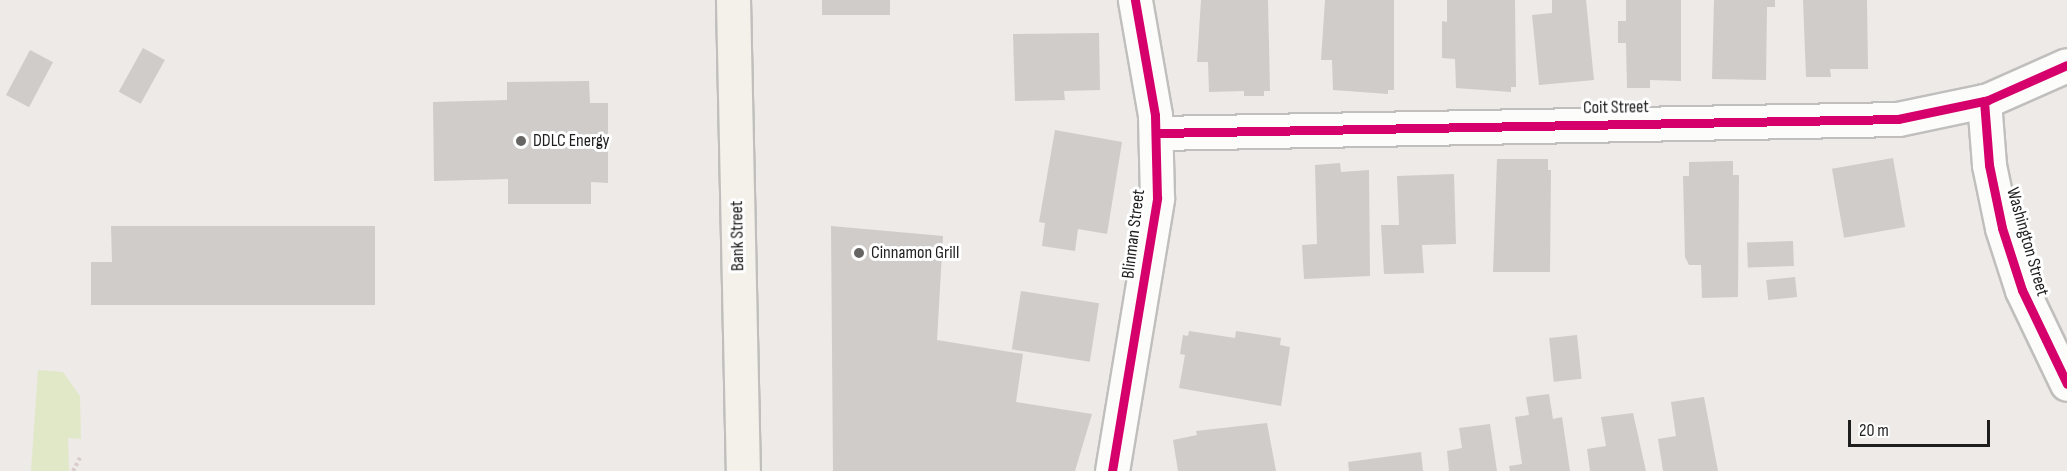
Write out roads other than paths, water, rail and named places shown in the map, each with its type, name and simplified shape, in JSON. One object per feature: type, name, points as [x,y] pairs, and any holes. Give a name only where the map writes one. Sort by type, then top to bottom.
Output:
[{"type":"main road","name":"Bank Street","points":[[733,0],[743,471]]},
{"type":"street","name":"Blinman Street","points":[[1112,471],[1157,198],[1157,133],[1135,0]]},
{"type":"street","name":"Coit Street","points":[[1157,133],[1852,121],[1932,114],[1984,101],[2067,64]]},
{"type":"street","name":"Washington Street","points":[[1984,101],[1989,165],[2002,228],[2022,290],[2067,384]]},
{"type":"place","name":"DDLC Energy","points":[[521,141]]},
{"type":"place","name":"Cinnamon Grill","points":[[859,253]]}]
